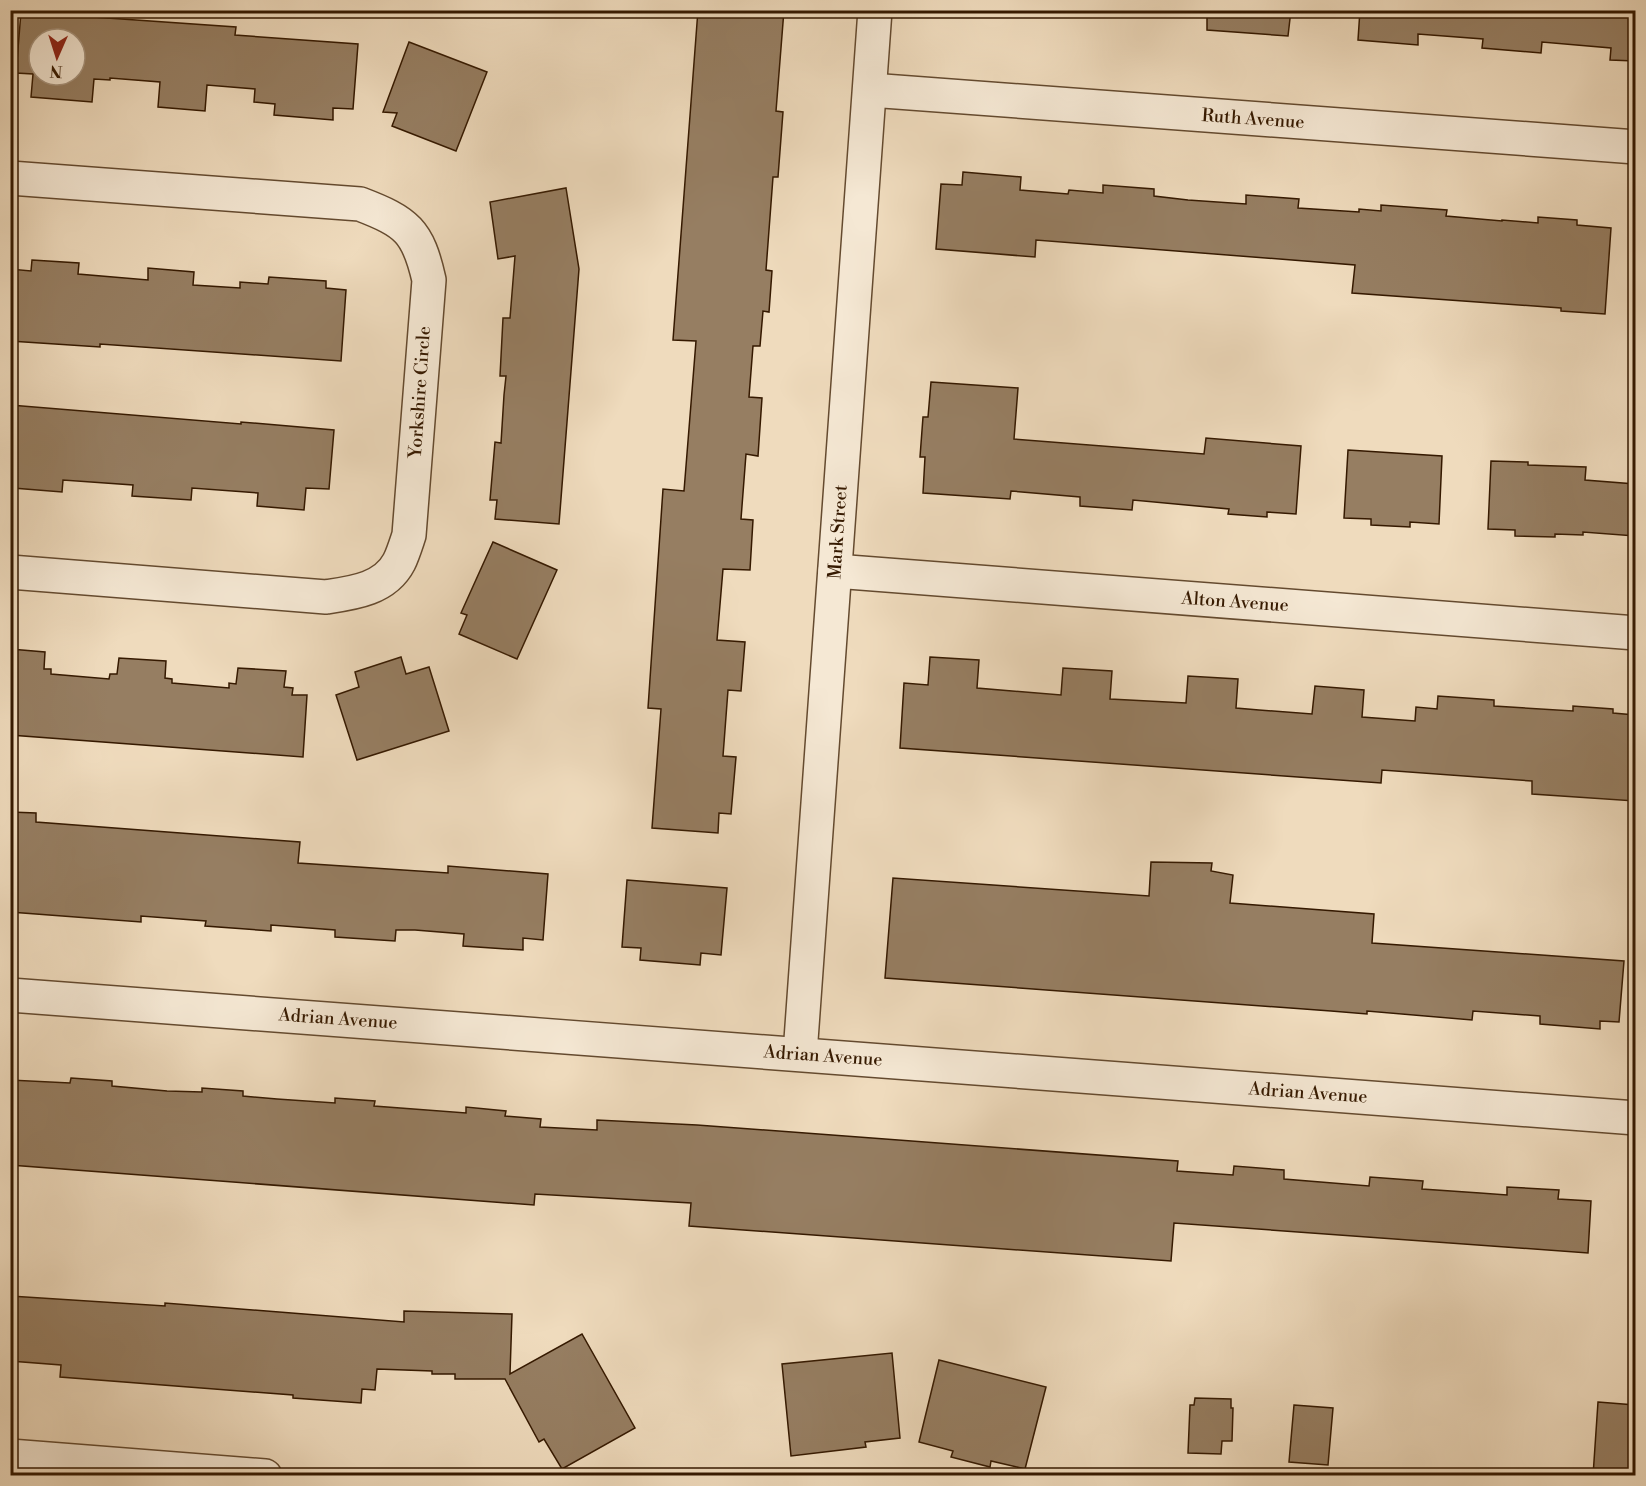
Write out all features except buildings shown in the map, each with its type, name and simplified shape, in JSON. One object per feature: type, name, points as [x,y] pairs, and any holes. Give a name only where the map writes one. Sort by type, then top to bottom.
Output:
[{"type":"street","name":"Mark Street","points":[[800,1054],[875,10]]},
{"type":"street","name":"Ruth Avenue","points":[[870,90],[1635,147]]},
{"type":"street","name":"Yorkshire Circle","points":[[10,178],[360,204],[387,214],[409,230],[423,253],[429,280],[409,535],[399,563],[384,581],[356,593],[326,597],[10,572]]},
{"type":"street","name":"Alton Avenue","points":[[835,571],[1635,633]]},
{"type":"street","name":"Adrian Avenue","points":[[10,995],[1635,1118]]},
{"type":"street","points":[[10,1456],[211,1474],[265,1476]]}]
